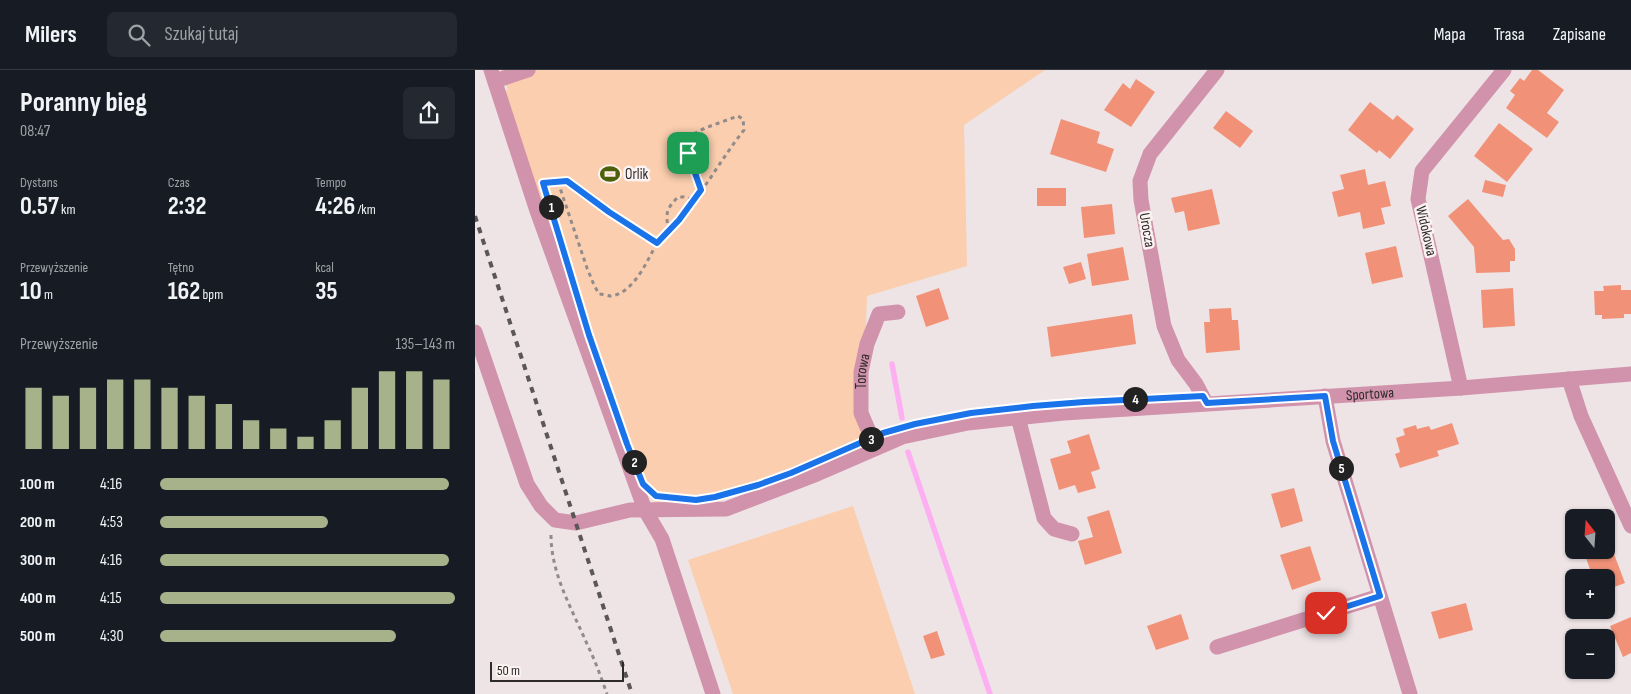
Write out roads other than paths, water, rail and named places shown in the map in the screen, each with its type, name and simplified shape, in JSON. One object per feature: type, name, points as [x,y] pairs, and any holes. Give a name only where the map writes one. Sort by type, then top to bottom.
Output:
[{"type":"street","points":[[528,70],[493,75],[537,211],[645,510],[662,539],[713,694]]},
{"type":"street","name":"Urocza","points":[[1207,403],[1196,384],[1178,360],[1164,326],[1141,200],[1140,180],[1150,154],[1217,70]]},
{"type":"street","name":"Widokowa","points":[[1461,388],[1418,199],[1419,190],[1422,171],[1504,70]]},
{"type":"street","name":"Torowa","points":[[876,448],[861,413],[861,372],[867,344],[879,314],[898,312]]},
{"type":"street","name":"Sportowa","points":[[475,332],[527,484],[541,506],[555,520],[576,523],[630,510],[726,509],[812,476],[902,437],[968,423],[1018,417],[1207,403],[1461,388],[1631,374]]},
{"type":"street","points":[[1569,379],[1581,416],[1631,526]]},
{"type":"street","points":[[1325,396],[1333,441],[1410,694]]},
{"type":"street","points":[[1018,417],[1044,518],[1054,529],[1072,534]]},
{"type":"street","points":[[1217,648],[1380,596]]},
{"type":"waterway","points":[[892,364],[902,418]]},
{"type":"waterway","points":[[908,452],[990,694]]},
{"type":"railway","points":[[475,216],[632,694]]},
{"type":"place","name":"Orlik","points":[[610,174]]}]
